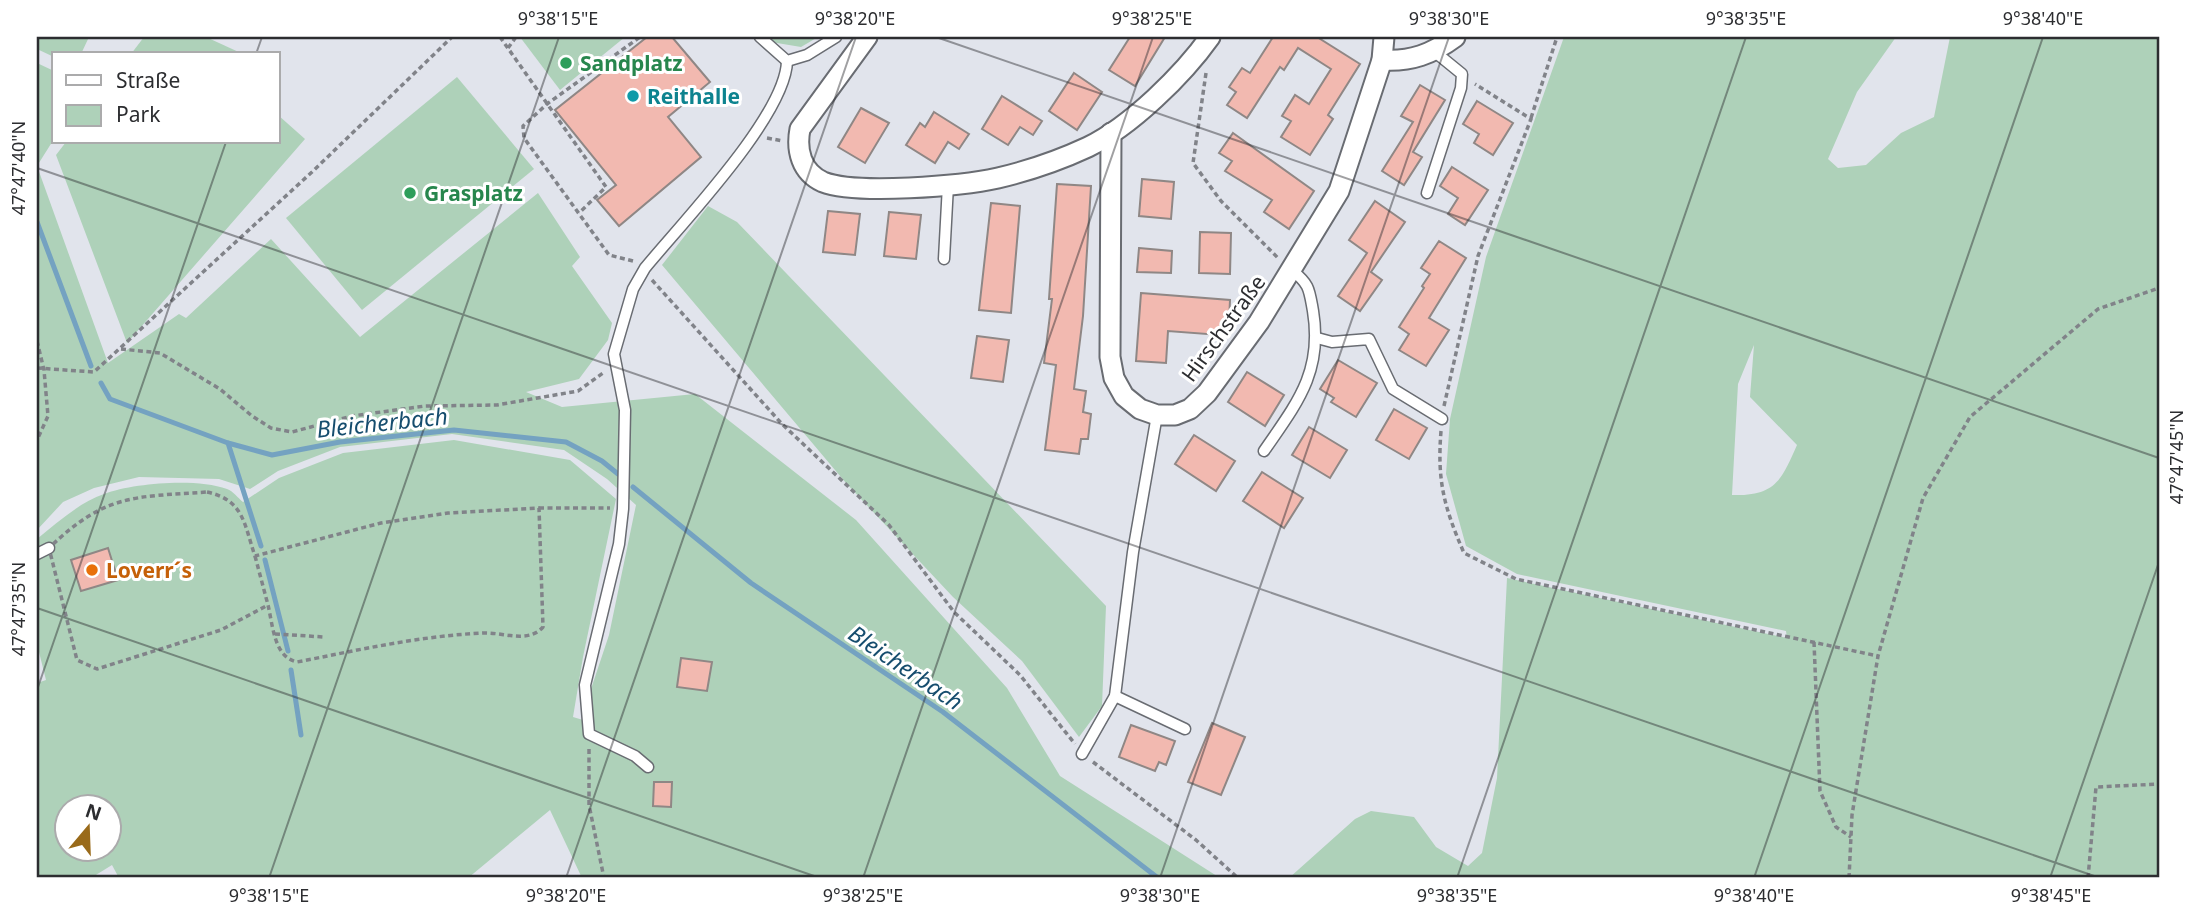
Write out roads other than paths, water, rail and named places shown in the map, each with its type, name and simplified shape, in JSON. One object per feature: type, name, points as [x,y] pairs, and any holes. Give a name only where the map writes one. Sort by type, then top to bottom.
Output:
[{"type":"street","points":[[867,37],[800,129],[797,144],[804,167],[824,182],[864,187],[930,188],[996,178],[1044,165],[1089,146],[1111,133],[1155,97],[1205,44]]},
{"type":"street","name":"Hirschstraße","points":[[1157,415],[1175,415],[1190,409],[1208,393],[1292,270],[1339,191],[1382,60],[1384,37]]},
{"type":"street","points":[[1382,60],[1402,61],[1435,52],[1455,37]]},
{"type":"street","points":[[1111,133],[1110,357],[1114,378],[1124,396],[1140,409],[1157,415]]},
{"type":"lane","points":[[648,767],[635,756],[589,734],[585,685],[619,544],[623,509],[625,410],[614,354],[633,289],[645,268],[754,135],[787,76],[787,61],[760,37]]},
{"type":"lane","points":[[787,61],[807,55],[836,37]]},
{"type":"lane","points":[[1427,193],[1461,88],[1462,74],[1435,52]]},
{"type":"lane","points":[[944,258],[948,185]]},
{"type":"lane","points":[[1264,451],[1304,393],[1317,338],[1308,283],[1292,270]]},
{"type":"lane","points":[[1317,338],[1332,342],[1369,340],[1393,390],[1442,418]]},
{"type":"lane","points":[[1082,754],[1115,696],[1133,552],[1157,415]]},
{"type":"lane","points":[[37,554],[49,548]]},
{"type":"lane","points":[[1115,696],[1185,729]]},
{"type":"waterway","name":"Bleicherbach","points":[[37,222],[91,366]]},
{"type":"waterway","name":"Bleicherbach","points":[[101,383],[110,399],[228,443],[261,546]]},
{"type":"waterway","name":"Bleicherbach","points":[[228,443],[272,455],[340,442],[454,430],[566,442],[602,461],[618,474]]},
{"type":"waterway","name":"Bleicherbach","points":[[633,487],[751,583],[943,712],[1158,878]]},
{"type":"waterway","name":"Bleicherbach","points":[[265,560],[288,651]]},
{"type":"waterway","name":"Bleicherbach","points":[[291,670],[301,735]]},
{"type":"place","name":"Sandplatz","points":[[566,63]]},
{"type":"place","name":"Reithalle","points":[[633,96]]},
{"type":"place","name":"Grasplatz","points":[[410,193]]},
{"type":"place","name":"Loverr´s","points":[[92,570]]}]
